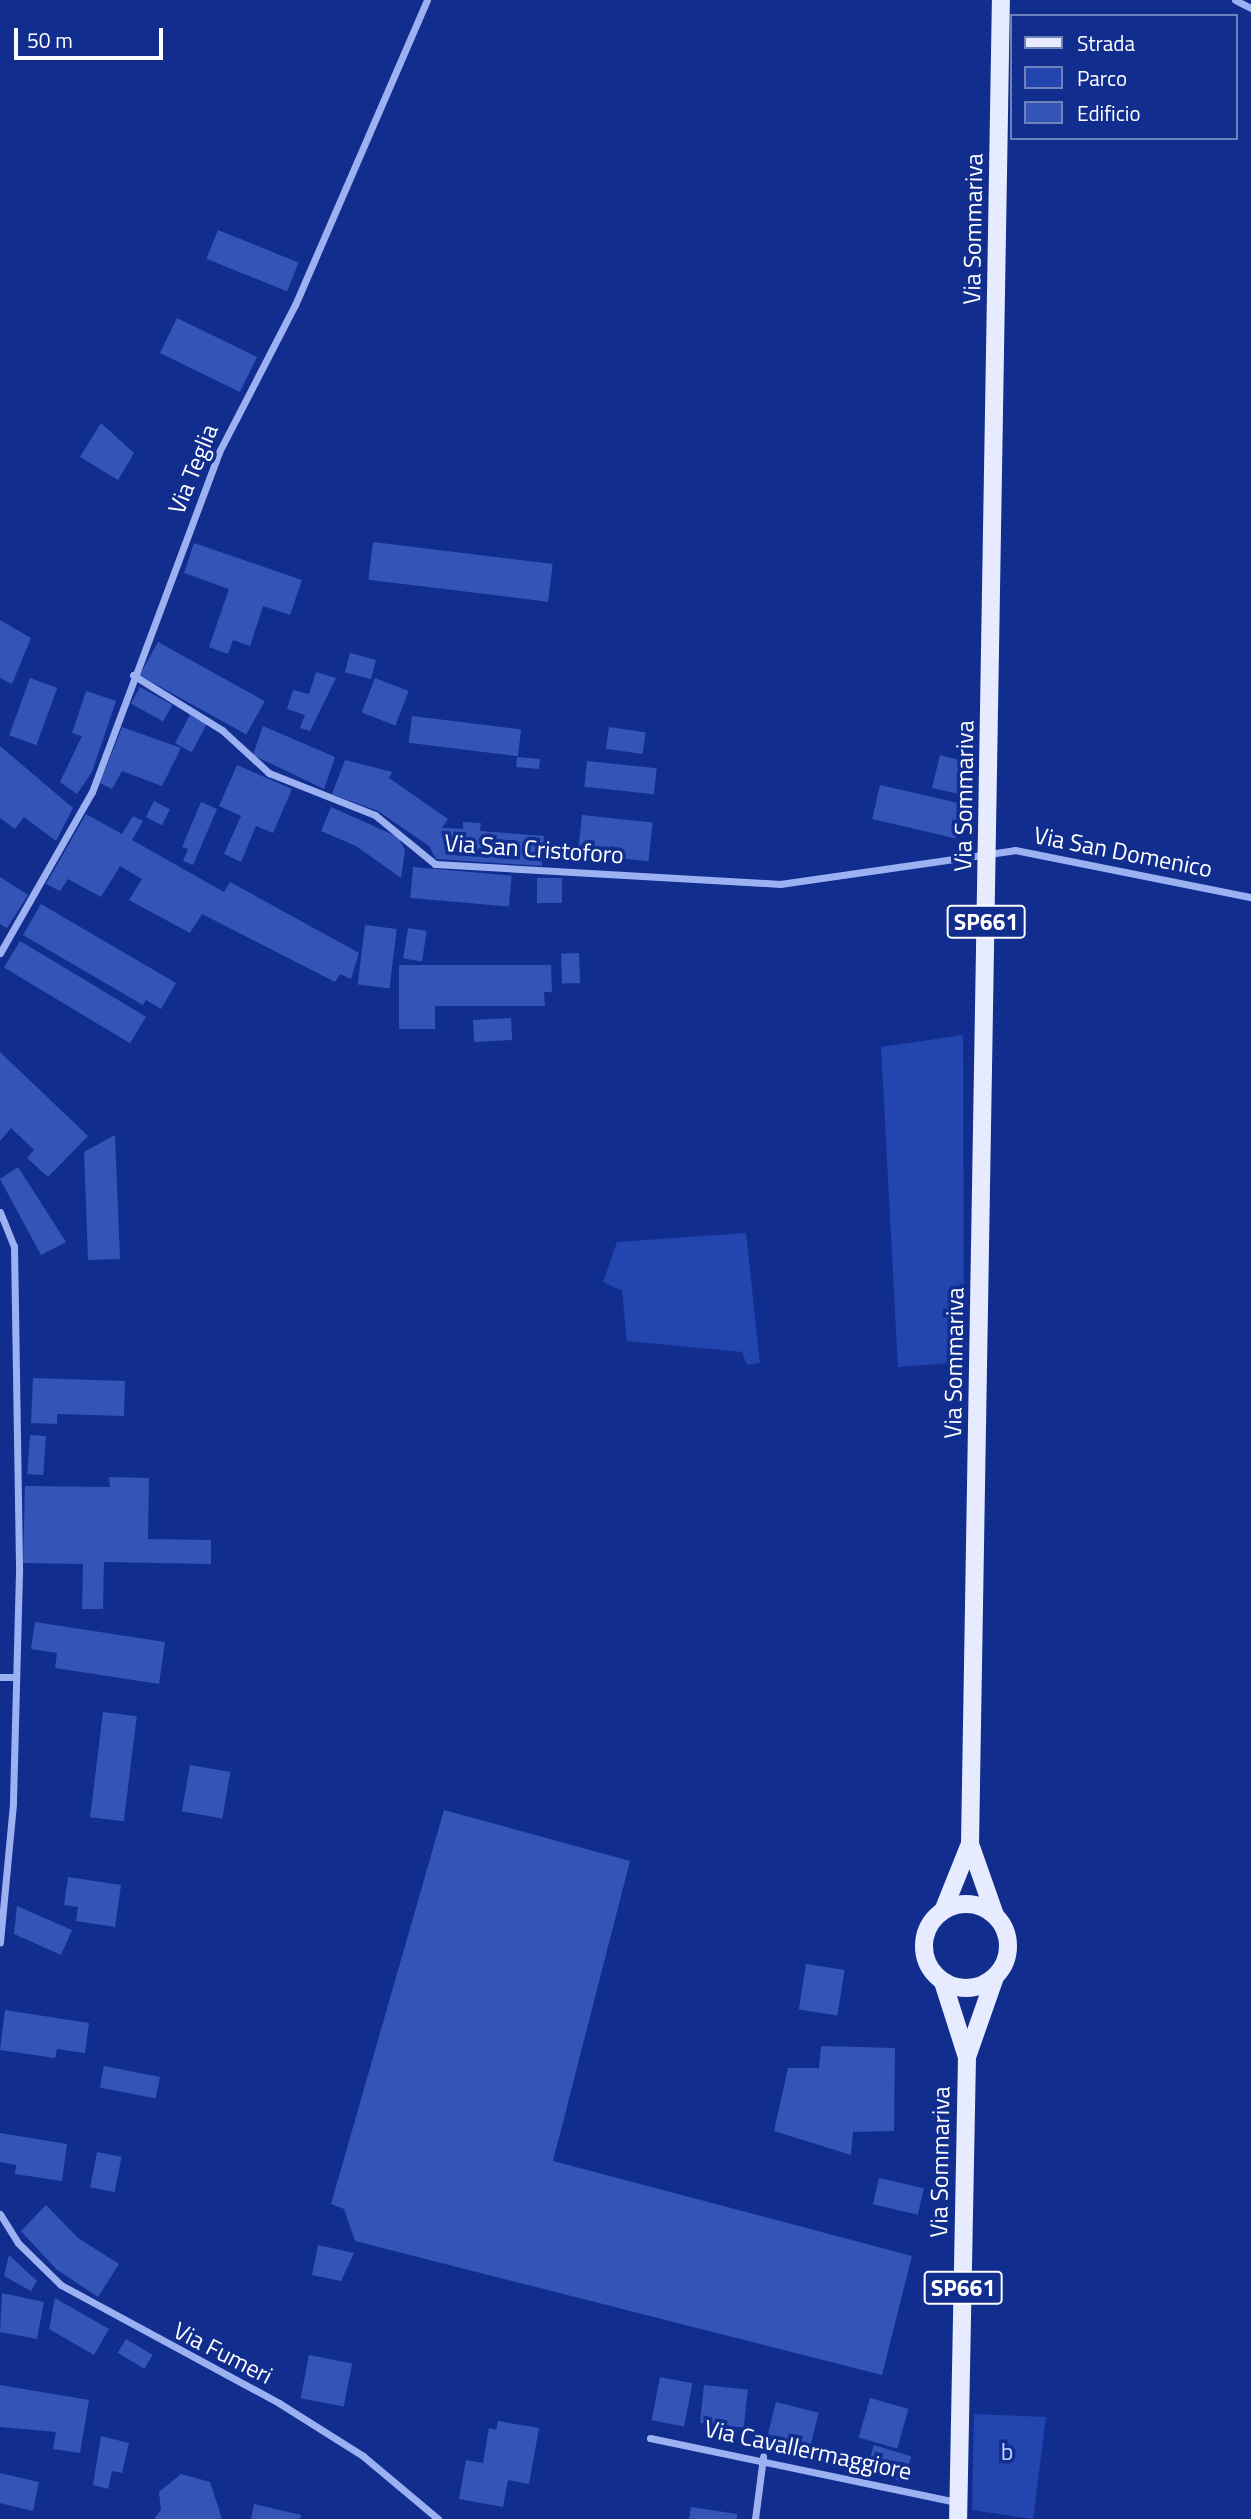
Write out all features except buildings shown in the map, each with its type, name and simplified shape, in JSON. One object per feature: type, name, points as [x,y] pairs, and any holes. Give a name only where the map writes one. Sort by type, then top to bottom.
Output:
[{"type":"main road","name":"Via Sommariva","points":[[995,1915],[970,1844],[1001,0]]},
{"type":"main road","name":"Via Sommariva","points":[[943,1911],[970,1844]]},
{"type":"main road","points":[[969,1904],[995,1915],[1008,1953],[995,1977],[970,1989],[943,1982],[924,1947],[943,1911],[969,1904]]},
{"type":"main road","name":"Via Sommariva","points":[[958,2511],[967,2057],[995,1977]]},
{"type":"main road","name":"Via Sommariva","points":[[943,1982],[967,2057]]},
{"type":"street","name":"Via Teglia","points":[[0,953],[92,792],[133,675],[232,422],[295,305],[427,0]]},
{"type":"street","points":[[1235,0],[1251,8]]},
{"type":"street","name":"Via San Cristoforo","points":[[133,675],[222,730],[269,773],[375,815],[435,864],[779,884],[987,859]]},
{"type":"street","name":"Via San Domenico","points":[[987,859],[1015,850],[1251,897]]},
{"type":"street","points":[[0,1212],[13,1246],[19,1356],[16,1677],[0,1942]]},
{"type":"street","points":[[0,1677],[16,1677]]},
{"type":"street","name":"Via Fumeri","points":[[0,2214],[18,2243],[61,2285],[289,2410],[363,2456],[438,2519]]},
{"type":"street","name":"Via Cavallermaggiore","points":[[650,2438],[763,2457],[958,2511]]},
{"type":"street","points":[[755,2519],[763,2457]]},
{"type":"green space","points":[[963,1035],[964,1362],[898,1367],[881,1047]]},
{"type":"green space","points":[[746,1233],[760,1363],[747,1365],[742,1352],[627,1341],[622,1291],[603,1282],[617,1242]]},
{"type":"green space","name":"b","points":[[974,2414],[1046,2417],[1033,2519],[972,2510]]}]
